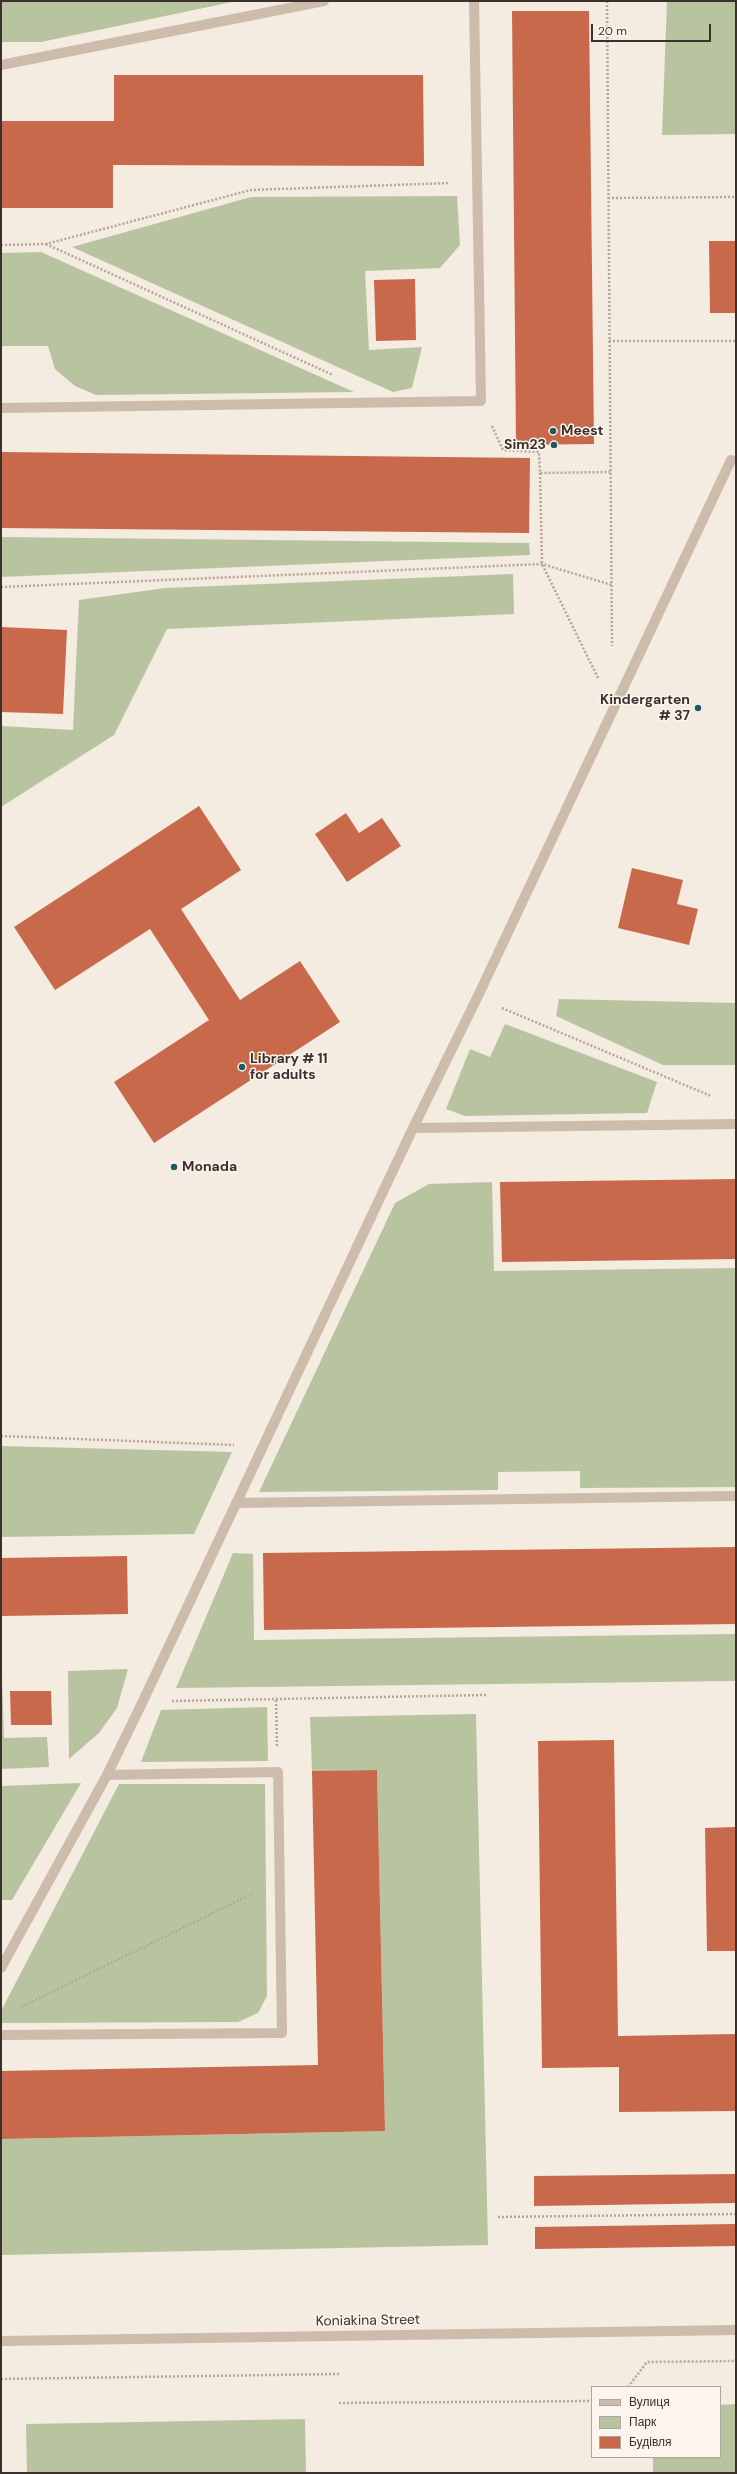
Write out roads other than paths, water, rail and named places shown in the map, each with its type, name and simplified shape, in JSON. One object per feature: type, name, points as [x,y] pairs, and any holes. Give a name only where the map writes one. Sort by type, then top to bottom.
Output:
[{"type":"street","points":[[1,64],[324,1]]},
{"type":"street","points":[[1,408],[481,401],[474,1]]},
{"type":"street","points":[[1,1968],[107,1775],[143,1701],[412,1128],[477,998],[731,460]]},
{"type":"street","points":[[412,1128],[736,1124]]},
{"type":"street","points":[[236,1503],[736,1496]]},
{"type":"street","points":[[1,2035],[282,2033],[278,1772],[107,1775]]},
{"type":"street","name":"Koniakina Street","points":[[1,2341],[736,2330]]},
{"type":"place","name":"Meest","points":[[553,431]]},
{"type":"place","name":"Sim23","points":[[554,445]]},
{"type":"place","name":"Kindergarten # 37","points":[[698,708]]},
{"type":"place","name":"Library # 11 for adults","points":[[242,1067]]},
{"type":"place","name":"Monada","points":[[174,1167]]}]
